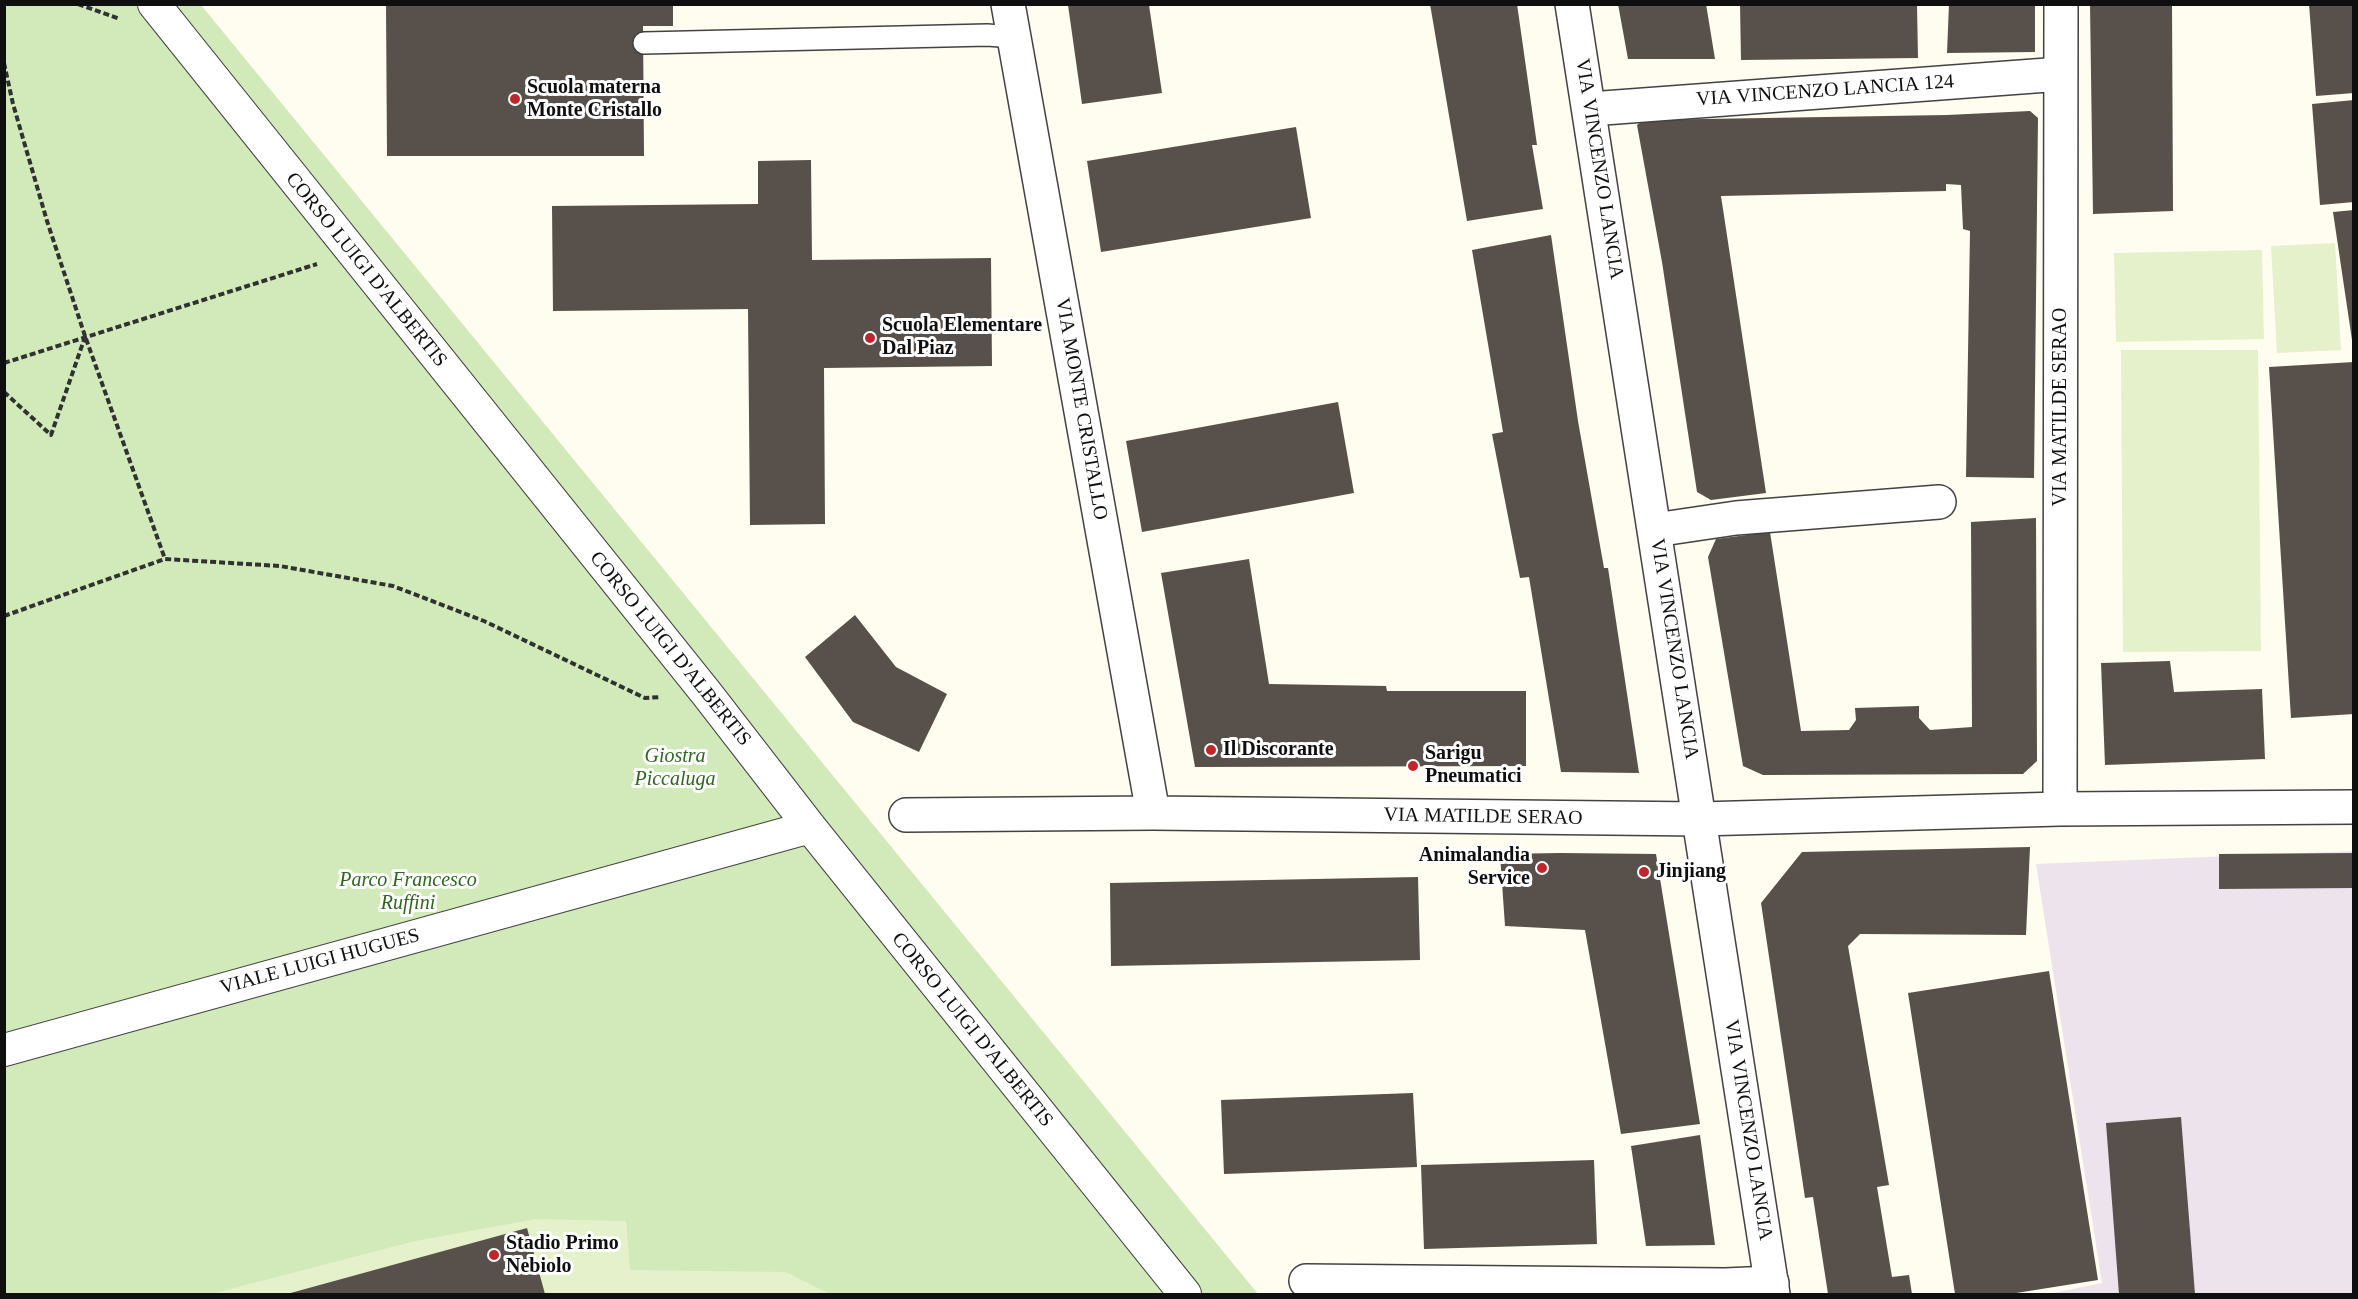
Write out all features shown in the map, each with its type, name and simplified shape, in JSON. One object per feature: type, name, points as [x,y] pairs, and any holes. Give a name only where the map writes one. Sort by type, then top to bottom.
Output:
[{"type":"street","name":"CORSO LUIGI D'ALBERTIS","points":[[154,4],[1185,1294]]},
{"type":"street","name":"VIA MONTE CRISTALLO","points":[[1008,4],[1153,813]]},
{"type":"street","name":"VIA VINCENZO LANCIA","points":[[1572,4],[1772,1289]]},
{"type":"street","name":"VIA MATILDE SERAO","points":[[2060,809],[2061,4]]},
{"type":"street","name":"VIA VINCENZO LANCIA 124","points":[[1590,109],[2061,74]]},
{"type":"street","points":[[1655,530],[1736,518],[1939,502]]},
{"type":"street","name":"VIA MATILDE SERAO","points":[[906,815],[1153,813],[1700,819],[2060,809],[2354,807]]},
{"type":"street","name":"VIALE LUIGI HUGUES","points":[[4,1050],[810,827]]},
{"type":"street","points":[[1306,1281],[1725,1286],[1772,1289]]},
{"type":"lane","points":[[644,43],[975,35],[1014,37]]},
{"type":"path","points":[[4,63],[13,104],[46,220],[165,559]]},
{"type":"path","points":[[4,363],[352,253]]},
{"type":"path","points":[[4,392],[51,435],[85,336]]},
{"type":"path","points":[[4,616],[165,559],[280,566],[393,586],[484,621],[645,698],[707,694]]},
{"type":"shaded area","points":[[2353,851],[2353,1294],[2048,1294],[2102,1283],[2036,864]]},
{"type":"green space","name":"Parco Francesco Ruffini","points":[[5,5],[201,5],[1258,1294],[5,1294]]},
{"type":"green space","points":[[2335,243],[2341,350],[2277,353],[2271,246]]},
{"type":"green space","points":[[2262,250],[2264,339],[2116,342],[2114,253]]},
{"type":"green space","points":[[2121,350],[2258,350],[2261,651],[2123,652]]},
{"type":"green space","name":"Stadio Primo Nebiolo","points":[[536,1219],[626,1221],[630,1270],[786,1272],[830,1294],[211,1294],[415,1241]]},
{"type":"building","name":"Scuola materna Monte Cristallo","points":[[386,4],[673,4],[673,26],[643,26],[644,156],[387,156]]},
{"type":"building","points":[[1430,4],[1517,4],[1537,145],[1532,145],[1543,209],[1467,221]]},
{"type":"building","points":[[1618,4],[1706,4],[1715,59],[1628,59]]},
{"type":"building","points":[[1740,4],[1917,4],[1918,58],[1741,60]]},
{"type":"building","points":[[1949,4],[2035,4],[2035,52],[1947,53]]},
{"type":"building","points":[[2090,4],[2172,4],[2173,211],[2093,214]]},
{"type":"building","points":[[2309,4],[2354,4],[2354,93],[2316,96]]},
{"type":"building","points":[[1068,5],[1149,5],[1162,93],[1082,104]]},
{"type":"building","points":[[2354,100],[2354,202],[2320,205],[2312,104]]},
{"type":"building","points":[[2030,111],[2038,118],[2034,478],[1966,477],[1970,231],[1963,229],[1961,185],[1946,184],[1946,191],[1721,196],[1766,493],[1711,500],[1697,492],[1662,262],[1637,125],[1643,120],[1947,115]]},
{"type":"building","points":[[1296,127],[1311,218],[1101,252],[1087,161]]},
{"type":"building","name":"Scuola Elementare Dal Piaz","points":[[811,160],[812,260],[991,258],[992,366],[824,368],[825,524],[750,525],[748,309],[553,311],[552,206],[758,204],[758,161]]},
{"type":"building","points":[[2354,210],[2354,340],[2352,340],[2333,212]]},
{"type":"building","points":[[1551,235],[1578,421],[1604,568],[1608,568],[1639,773],[1561,772],[1529,577],[1520,578],[1492,434],[1503,432],[1472,250]]},
{"type":"building","points":[[2354,362],[2354,714],[2291,718],[2269,367]]},
{"type":"building","points":[[1338,402],[1354,493],[1142,532],[1126,441]]},
{"type":"building","points":[[2036,518],[2037,761],[2023,774],[1763,775],[1743,766],[1708,557],[1716,539],[1770,532],[1801,731],[1849,730],[1856,720],[1855,708],[1919,706],[1919,718],[1930,730],[1972,727],[1971,522]]},
{"type":"building","points":[[1249,559],[1269,684],[1386,686],[1387,691],[1526,691],[1526,766],[1195,767],[1161,573]]},
{"type":"building","points":[[855,615],[896,667],[947,694],[919,752],[853,722],[805,657]]},
{"type":"building","points":[[2170,661],[2174,692],[2262,689],[2265,759],[2105,765],[2101,663]]},
{"type":"building","points":[[2030,847],[2026,935],[1860,934],[1848,946],[1889,1185],[1877,1187],[1892,1277],[1909,1275],[1912,1294],[1828,1294],[1813,1197],[1805,1198],[1761,903],[1802,852]]},
{"type":"building","points":[[2354,853],[2354,888],[2219,889],[2219,854]]},
{"type":"building","points":[[1500,854],[1656,854],[1700,1124],[1621,1134],[1585,930],[1505,926]]},
{"type":"building","points":[[1418,877],[1420,960],[1111,966],[1110,883]]},
{"type":"building","points":[[2049,971],[2098,1280],[2010,1294],[1955,1294],[1908,993]]},
{"type":"building","points":[[1413,1093],[1417,1167],[1224,1174],[1221,1100]]},
{"type":"building","points":[[2181,1117],[2195,1294],[2119,1294],[2106,1123]]},
{"type":"building","points":[[1700,1135],[1715,1245],[1646,1246],[1631,1146]]},
{"type":"building","points":[[1594,1160],[1597,1244],[1424,1249],[1421,1165]]},
{"type":"building","points":[[527,1228],[545,1294],[287,1294]]},
{"type":"place","name":"Scuola materna Monte Cristallo","points":[[515,99]]},
{"type":"place","name":"Scuola Elementare Dal Piaz","points":[[870,338]]},
{"type":"place","name":"Il Discorante","points":[[1211,750]]},
{"type":"place","name":"Sarigu Pneumatici","points":[[1413,766]]},
{"type":"place","name":"Animalandia Service","points":[[1542,868]]},
{"type":"place","name":"Jinjiang","points":[[1644,872]]},
{"type":"place","name":"Stadio Primo Nebiolo","points":[[494,1255]]},
{"type":"park label","name":"Giostra Piccaluga","points":[[675,768]]}]
